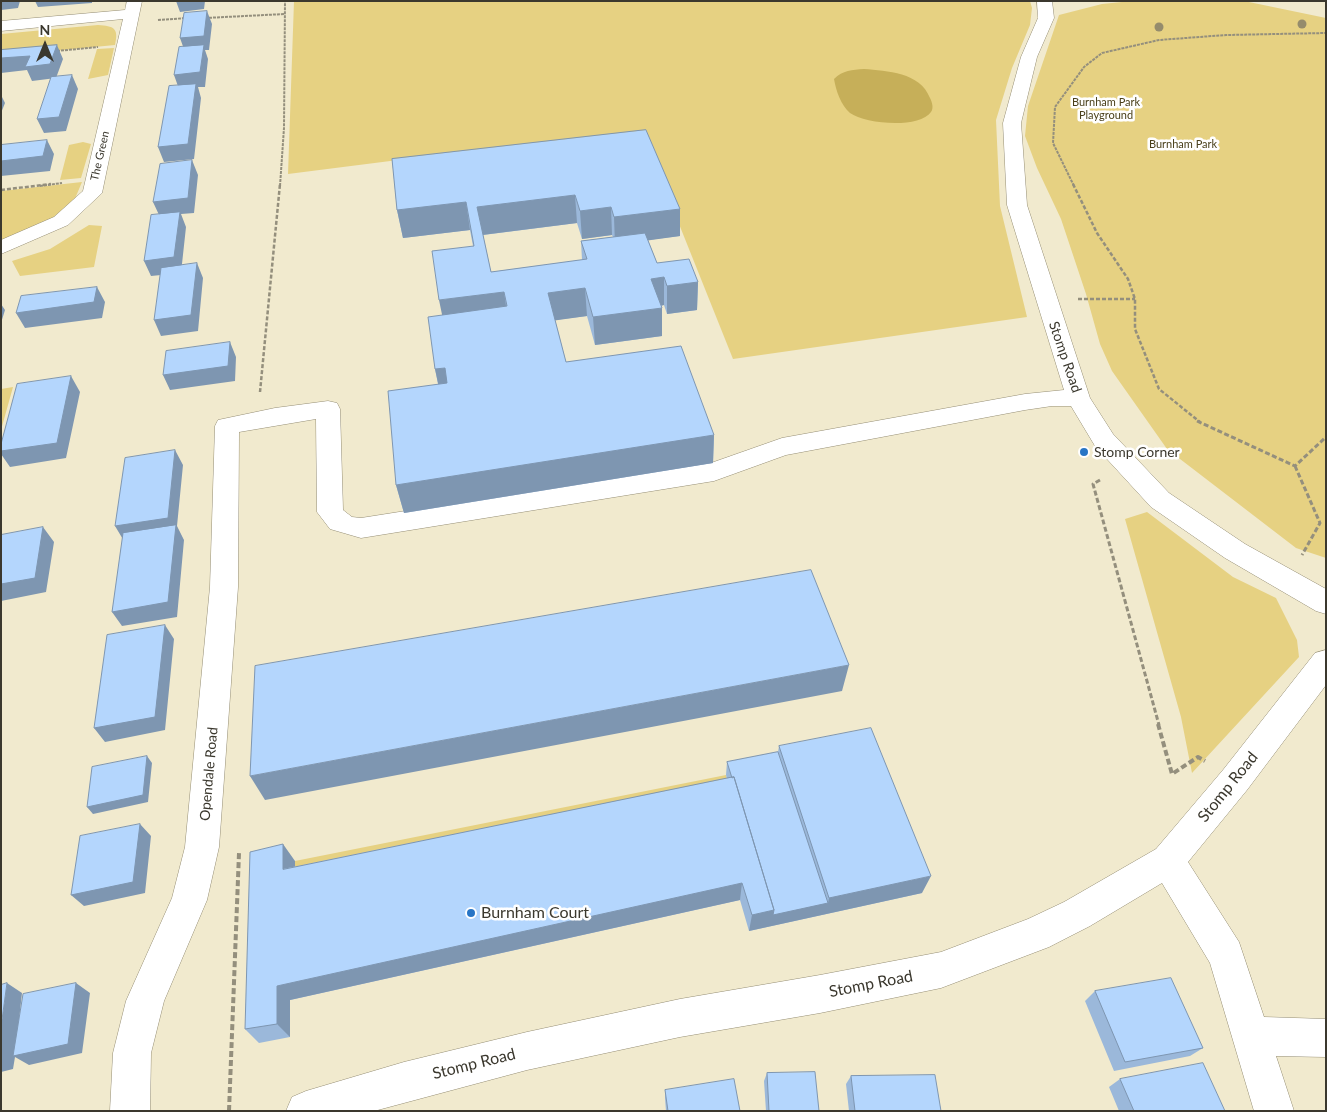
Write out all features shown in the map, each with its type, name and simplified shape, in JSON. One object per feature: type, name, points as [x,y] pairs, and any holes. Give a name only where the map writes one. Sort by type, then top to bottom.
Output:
[{"type":"street","name":"Stomp Road","points":[[1044,1],[1046,18],[1029,57],[1012,123],[1017,205],[1078,398],[1104,440],[1160,500],[1235,551],[1326,603]]},
{"type":"street","points":[[1,26],[132,12]]},
{"type":"street","name":"The Green","points":[[1,248],[62,221],[92,193],[132,12]]},
{"type":"street","name":"Opendale Road","points":[[130,1111],[132,1053],[143,1010],[163,958],[190,900],[202,847],[224,587],[228,426],[275,416],[328,410],[330,512],[336,521],[346,526],[361,528],[714,472],[782,447],[1025,402],[1052,398],[1078,398]]},
{"type":"street","name":"Stomp Road","points":[[306,1111],[404,1082],[527,1051],[680,1018],[820,994],[941,970],[1036,934],[1077,914],[1168,861],[1235,780],[1326,662]]},
{"type":"street","points":[[1168,861],[1226,954],[1274,1111]]},
{"type":"street","points":[[1251,1036],[1326,1038]]},
{"type":"path","points":[[132,12],[192,18]]},
{"type":"path","points":[[201,18],[285,14]]},
{"type":"path","points":[[1287,581],[1320,523],[1294,466],[1195,420],[1159,388],[1135,329],[1135,299],[1128,279],[1097,234],[1053,143],[1055,107],[1084,67],[1102,53],[1160,40],[1226,35],[1326,33]]},
{"type":"path","points":[[49,51],[126,44]]},
{"type":"path","points":[[1,190],[95,180]]},
{"type":"path","points":[[1046,300],[1135,299]]},
{"type":"path","points":[[1294,466],[1326,437]]},
{"type":"path","points":[[1127,466],[1093,484],[1172,774],[1198,757],[1235,780]]},
{"type":"green space","points":[[294,1],[1030,1],[1032,8],[1030,25],[1012,68],[996,120],[1000,206],[1027,317],[733,359],[651,154],[469,151],[288,174]]},
{"type":"green space","name":"Burnham Park","points":[[1132,1],[1244,1],[1326,18],[1326,558],[1296,548],[1167,449],[1112,371],[1100,344],[1086,294],[1061,219],[1037,168],[1025,136],[1028,106],[1059,15],[1102,4]]},
{"type":"green space","points":[[98,25],[111,27],[116,31],[115,45],[1,56],[1,34]]},
{"type":"green space","points":[[114,48],[108,75],[88,79],[97,49]]},
{"type":"green space","points":[[83,142],[91,144],[81,178],[60,180],[69,145]]},
{"type":"green space","points":[[82,182],[74,201],[53,221],[1,242],[1,191]]},
{"type":"green space","points":[[89,225],[102,226],[94,267],[20,276],[12,261],[50,249]]},
{"type":"green space","points":[[13,387],[1,430],[1,389]]},
{"type":"green space","points":[[1147,512],[1233,577],[1276,598],[1297,640],[1299,657],[1192,773],[1181,717],[1125,519]]},
{"type":"green space","points":[[726,775],[732,796],[295,887],[295,861]]},
{"type":"shaded area","points":[[864,69],[902,74],[919,83],[931,100],[933,107],[931,112],[925,117],[904,123],[867,120],[850,113],[839,98],[834,79],[844,72]]},
{"type":"building","points":[[207,11],[204,36],[180,38],[184,13]]},
{"type":"building","points":[[57,45],[50,64],[25,67],[30,56],[1,58],[1,50]]},
{"type":"building","points":[[204,45],[200,72],[174,75],[179,47]]},
{"type":"building","points":[[72,75],[59,117],[37,119],[51,77]]},
{"type":"building","points":[[196,84],[188,144],[158,147],[169,86]]},
{"type":"building","points":[[646,130],[680,209],[614,217],[611,207],[580,211],[575,195],[477,207],[491,272],[587,259],[581,241],[645,233],[657,263],[689,259],[698,282],[667,286],[664,277],[651,279],[662,308],[593,317],[585,288],[548,293],[566,362],[681,346],[714,435],[396,485],[388,391],[447,383],[445,368],[435,369],[428,317],[507,306],[504,292],[439,300],[432,251],[474,246],[466,202],[397,210],[392,159]]},
{"type":"building","points":[[47,140],[43,156],[1,161],[1,145]]},
{"type":"building","points":[[192,160],[188,198],[153,202],[160,164]]},
{"type":"building","points":[[180,212],[174,257],[144,261],[151,215]]},
{"type":"building","points":[[197,263],[191,315],[154,320],[161,268]]},
{"type":"building","points":[[97,287],[94,302],[16,313],[21,296]]},
{"type":"building","points":[[230,342],[228,366],[163,375],[166,351]]},
{"type":"building","points":[[71,376],[57,443],[1,451],[1,444],[17,384]]},
{"type":"building","points":[[175,450],[168,518],[115,526],[125,458]]},
{"type":"building","points":[[176,525],[168,602],[112,612],[123,533]]},
{"type":"building","points":[[43,527],[35,578],[1,584],[1,535]]},
{"type":"building","points":[[811,570],[849,665],[250,776],[255,666]]},
{"type":"building","points":[[165,625],[155,717],[94,728],[107,635]]},
{"type":"building","points":[[871,728],[931,876],[829,898],[779,746]]},
{"type":"building","points":[[778,752],[828,903],[773,915],[774,910],[734,777],[732,778],[727,762]]},
{"type":"building","points":[[147,756],[143,795],[87,807],[92,767]]},
{"type":"building","name":"Burnham Court","points":[[734,777],[774,910],[752,915],[742,883],[277,986],[277,1024],[245,1029],[250,852],[283,844],[283,869]]},
{"type":"building","points":[[140,824],[133,882],[71,895],[80,836]]},
{"type":"building","points":[[1171,978],[1203,1048],[1125,1062],[1095,991]]},
{"type":"building","points":[[7,983],[1,1027],[1,985]]},
{"type":"building","points":[[76,983],[68,1044],[13,1056],[23,994]]},
{"type":"building","points":[[1203,1063],[1225,1111],[1134,1111],[1120,1079]]},
{"type":"building","points":[[815,1072],[819,1111],[769,1111],[767,1073]]},
{"type":"building","points":[[935,1075],[941,1111],[855,1111],[851,1076]]},
{"type":"building","points":[[734,1079],[740,1111],[668,1111],[665,1090]]},
{"type":"place","name":"Stomp Corner","points":[[1084,452]]},
{"type":"place","name":"Burnham Court","points":[[471,913]]},
{"type":"park label","name":"Burnham Park Playground","points":[[1106,108]]}]
